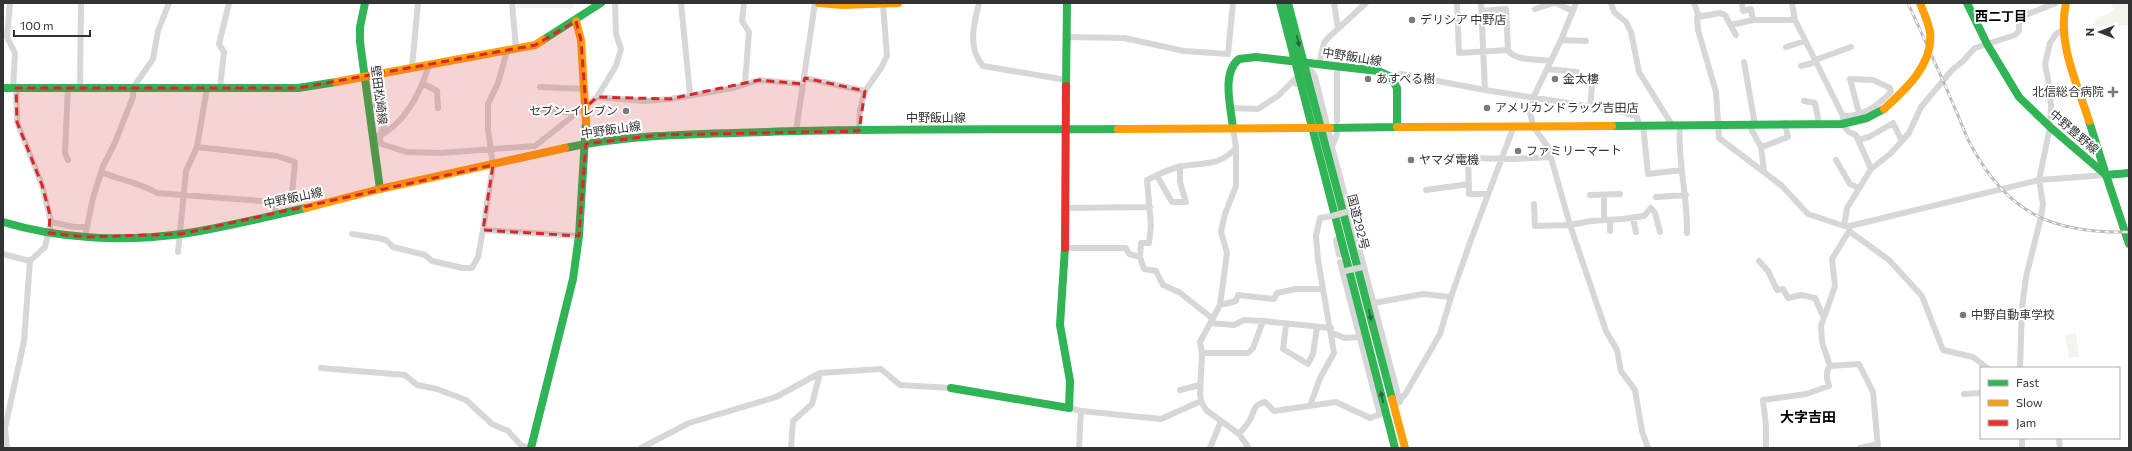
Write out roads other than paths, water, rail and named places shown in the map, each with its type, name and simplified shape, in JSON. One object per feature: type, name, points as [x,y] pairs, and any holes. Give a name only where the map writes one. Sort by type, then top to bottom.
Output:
[{"type":"main road","name":"壁田松崎線","points":[[365,3],[360,27],[365,77],[376,136],[380,190]]},
{"type":"main road","points":[[3,88],[298,88],[535,45],[601,3]]},
{"type":"main road","points":[[819,3],[898,3]]},
{"type":"main road","points":[[951,388],[1069,408],[1070,381],[1060,325],[1066,208],[1067,3]]},
{"type":"main road","name":"国道292号","points":[[1280,3],[1301,64],[1397,405],[1405,448]]},
{"type":"main road","name":"国道292号","points":[[1288,3],[1383,413],[1395,448]]},
{"type":"main road","points":[[1398,127],[1752,125],[1819,123],[1867,118],[1884,109],[1897,98],[1914,78],[1929,49],[1929,29],[1920,3]]},
{"type":"main road","name":"中野豊野線","points":[[1967,3],[1987,44],[2019,97],[2050,127],[2106,175]]},
{"type":"main road","points":[[2066,3],[2062,30],[2064,43],[2129,242]]},
{"type":"main road","points":[[530,448],[573,279],[579,236],[586,144],[586,107],[581,40],[576,20]]},
{"type":"main road","name":"中野飯山線","points":[[3,222],[49,233],[85,237],[135,237],[180,234],[276,214],[586,144],[659,135],[796,131],[1398,127],[1397,88],[1391,78],[1378,71],[1319,64],[1301,64],[1256,57],[1246,57],[1235,62]]},
{"type":"main road","points":[[1233,128],[1229,77],[1235,62]]},
{"type":"main road","points":[[2106,175],[2129,173]]},
{"type":"street","points":[[7,448],[5,428],[24,341],[30,261],[45,247],[51,222],[42,185],[17,122],[15,53],[7,37],[10,3]]},
{"type":"street","points":[[80,88],[81,3]]},
{"type":"street","points":[[85,237],[86,227],[101,172],[114,145],[133,97],[133,88],[153,59],[158,31],[170,3]]},
{"type":"street","points":[[220,88],[224,52],[219,44],[229,3]]},
{"type":"street","points":[[412,67],[418,3]]},
{"type":"street","points":[[512,3],[516,49]]},
{"type":"street","points":[[376,136],[381,144],[407,152],[492,150],[535,146],[597,97],[616,66],[621,49],[616,34],[616,3]]},
{"type":"street","points":[[681,3],[690,94]]},
{"type":"street","points":[[744,3],[742,21],[749,32],[745,83]]},
{"type":"street","points":[[796,131],[814,3]]},
{"type":"street","points":[[979,3],[972,34],[972,43],[979,62],[983,66],[1066,80]]},
{"type":"street","points":[[1228,54],[1233,3]]},
{"type":"street","points":[[1334,3],[1338,28]]},
{"type":"street","points":[[1319,64],[1324,44],[1338,28],[1366,3]]},
{"type":"street","points":[[1457,3],[1459,53],[1508,50]]},
{"type":"street","points":[[1481,3],[1485,90]]},
{"type":"street","points":[[1535,9],[1555,3],[1573,11]]},
{"type":"street","points":[[1576,3],[1561,40],[1530,105],[1534,126],[1548,146],[1570,225],[1606,331],[1617,350],[1621,371],[1635,390],[1642,431],[1648,448]]},
{"type":"street","points":[[1611,3],[1614,12],[1626,22],[1631,32],[1639,72],[1676,125],[1681,170],[1686,195],[1687,233]]},
{"type":"street","points":[[1694,3],[1699,17],[1697,18],[1698,30],[1714,80],[1719,138],[1781,185],[1808,214],[1847,228],[1889,260],[1922,296],[1943,350],[1974,357],[1986,367]]},
{"type":"street","points":[[1742,3],[1743,10],[1751,9],[1752,20]]},
{"type":"street","points":[[1792,3],[1795,20],[1849,132],[1856,135],[1871,169]]},
{"type":"street","points":[[1766,448],[1766,426],[1763,400],[1806,394],[1829,386],[1826,378],[1830,366],[1822,342],[1821,326],[1823,316],[1830,304],[1835,286],[1832,259],[1847,228],[1848,208],[1871,169],[1890,154],[1902,141],[1908,133],[1921,107],[1952,70],[1975,48],[2015,35],[2019,31],[2019,22],[2023,16],[2056,3]]},
{"type":"street","points":[[859,131],[860,110],[865,91],[881,68],[887,56],[883,4]]},
{"type":"street","points":[[1482,11],[1506,9],[1508,50],[1510,54],[1550,61]]},
{"type":"street","points":[[1699,17],[1720,13],[1725,15],[1736,35]]},
{"type":"street","points":[[1731,25],[1752,20],[1795,20]]},
{"type":"street","points":[[2020,367],[2020,337],[2026,277],[2032,260],[2043,204],[2039,180],[2050,127],[2051,105],[2045,64],[2046,52],[2056,34],[2062,30]]},
{"type":"street","points":[[1067,37],[1124,38],[1184,51],[1228,54],[1235,62]]},
{"type":"street","points":[[1561,40],[1586,41]]},
{"type":"street","points":[[1786,47],[1805,41]]},
{"type":"street","points":[[1801,66],[1851,47]]},
{"type":"street","points":[[352,234],[386,240],[393,247],[425,255],[432,261],[462,268],[472,268],[478,257],[484,230],[493,165],[488,104],[498,83],[507,51]]},
{"type":"street","points":[[1744,62],[1752,125],[1761,147],[1764,171]]},
{"type":"street","points":[[376,136],[387,132],[408,112],[424,84],[429,64]]},
{"type":"street","points":[[1301,64],[1312,72],[1315,77],[1331,141]]},
{"type":"street","points":[[1337,66],[1338,121]]},
{"type":"street","points":[[1547,69],[1577,72]]},
{"type":"street","points":[[376,136],[384,126],[376,105],[379,92],[378,74]]},
{"type":"street","points":[[1391,78],[1401,74],[1590,108],[1619,111],[1637,117],[1641,125],[1648,174],[1681,170]]},
{"type":"street","points":[[1590,108],[1593,74]]},
{"type":"street","points":[[1231,108],[1258,108],[1278,96],[1295,78],[1332,216],[1339,254]]},
{"type":"street","points":[[1843,120],[1878,105],[1891,92],[1890,88],[1873,80],[1850,79],[1859,113]]},
{"type":"street","points":[[597,97],[644,101],[670,99],[690,94],[733,88],[745,83],[759,80],[804,81],[865,91]]},
{"type":"street","points":[[424,84],[437,91],[438,108]]},
{"type":"street","points":[[68,88],[65,153],[68,160]]},
{"type":"street","points":[[178,252],[186,171],[197,147],[207,88]]},
{"type":"street","points":[[540,88],[584,89]]},
{"type":"street","points":[[1804,101],[1815,103],[1819,123]]},
{"type":"street","points":[[531,109],[578,113]]},
{"type":"street","points":[[1761,147],[1777,143],[1788,137],[1785,123]]},
{"type":"street","points":[[1858,140],[1869,137],[1893,123],[1902,141]]},
{"type":"street","points":[[1397,405],[1440,334],[1451,297],[1487,194],[1514,126]]},
{"type":"street","points":[[1233,128],[1236,148],[1236,186],[1225,214],[1221,232],[1227,253],[1220,305],[1200,342],[1202,353],[1200,385],[1201,401],[1206,410],[1239,434],[1249,448]]},
{"type":"street","points":[[1337,134],[1332,147],[1374,303],[1397,405]]},
{"type":"street","points":[[101,172],[122,181],[146,186],[157,193],[274,202],[289,200],[292,194],[295,162],[277,156],[197,147]]},
{"type":"street","points":[[1236,148],[1226,158],[1216,162],[1180,166],[1147,180],[1150,207],[1150,243],[1141,243],[1140,257],[1144,269],[1156,272],[1163,285],[1179,292],[1212,321],[1234,325],[1244,320],[1263,321],[1286,325],[1317,327],[1331,330],[1345,338],[1359,337]]},
{"type":"street","points":[[1487,194],[1470,194],[1468,158],[1551,157]]},
{"type":"street","points":[[1836,160],[1850,184],[1859,188]]},
{"type":"street","points":[[1157,176],[1172,202],[1186,202],[1180,182],[1180,166]]},
{"type":"street","points":[[1847,228],[2039,180],[2106,175]]},
{"type":"street","points":[[1426,190],[1469,184]]},
{"type":"street","points":[[1590,195],[1620,194]]},
{"type":"street","points":[[1604,195],[1610,231]]},
{"type":"street","points":[[1656,197],[1686,195]]},
{"type":"street","points":[[274,202],[276,214]]},
{"type":"street","points":[[1534,204],[1535,226],[1570,225],[1633,218],[1644,216],[1651,208],[1655,213],[1660,232]]},
{"type":"street","points":[[1066,208],[1150,207]]},
{"type":"street","points":[[1310,406],[1320,378],[1334,353],[1316,236],[1320,218],[1350,210]]},
{"type":"street","points":[[1633,218],[1636,232]]},
{"type":"street","points":[[51,222],[74,227],[86,227]]},
{"type":"street","points":[[484,230],[579,236]]},
{"type":"street","points":[[1065,248],[1126,248],[1129,254],[1140,257]]},
{"type":"street","points":[[3,254],[30,261]]},
{"type":"street","points":[[1759,261],[1768,271],[1777,290],[1783,289],[1788,298],[1801,295],[1815,298],[1823,316]]},
{"type":"street","points":[[1239,434],[1258,404],[1266,402],[1274,411],[1336,402],[1346,405],[1370,418],[1383,413],[1359,337],[1344,272],[1340,262]]},
{"type":"street","points":[[1344,272],[1364,266]]},
{"type":"street","points":[[1220,305],[1236,301],[1238,295],[1274,299],[1277,293],[1296,289],[1323,289]]},
{"type":"street","points":[[1374,303],[1423,294],[1451,297]]},
{"type":"street","points":[[1202,353],[1248,353],[1253,348],[1263,321]]},
{"type":"street","points":[[1286,325],[1283,349],[1308,364],[1313,354],[1317,327]]},
{"type":"street","points":[[1830,366],[1859,364],[1873,392],[1878,446],[1860,448]]},
{"type":"street","points":[[321,368],[405,375],[417,385],[437,389],[466,400],[492,424],[508,431],[521,445],[530,448]]},
{"type":"street","points":[[641,448],[689,423],[776,397],[820,373],[881,369],[900,385],[951,388]]},
{"type":"street","points":[[791,448],[793,421],[812,404],[820,373]]},
{"type":"street","points":[[1180,390],[1200,385]]},
{"type":"street","points":[[1964,394],[1980,393]]},
{"type":"street","points":[[1069,408],[1081,411],[1161,419],[1201,401]]},
{"type":"street","points":[[1079,448],[1081,411]]},
{"type":"street","points":[[1210,448],[1221,421]]},
{"type":"railway","points":[[1908,3],[1970,143],[1986,170],[2001,189],[2018,204],[2036,215],[2056,224],[2102,232],[2129,232]]},
{"type":"place","name":"デリシア 中野店","points":[[1412,20]]},
{"type":"place","name":"あすぺる樹","points":[[1368,79]]},
{"type":"place","name":"金太樓","points":[[1555,79]]},
{"type":"place","name":"北信総合病院","points":[[2113,92]]},
{"type":"place","name":"アメリカンドラッグ吉田店","points":[[1487,108]]},
{"type":"place","name":"セブン-イレブン","points":[[626,111]]},
{"type":"place","name":"ファミリーマート","points":[[1518,151]]},
{"type":"place","name":"ヤマダ電機","points":[[1411,160]]},
{"type":"place","name":"中野自動車学校","points":[[1963,315]]},
{"type":"district","name":"西二丁目","points":[[2001,16]]},
{"type":"district","name":"大字吉田","points":[[1808,417]]}]
